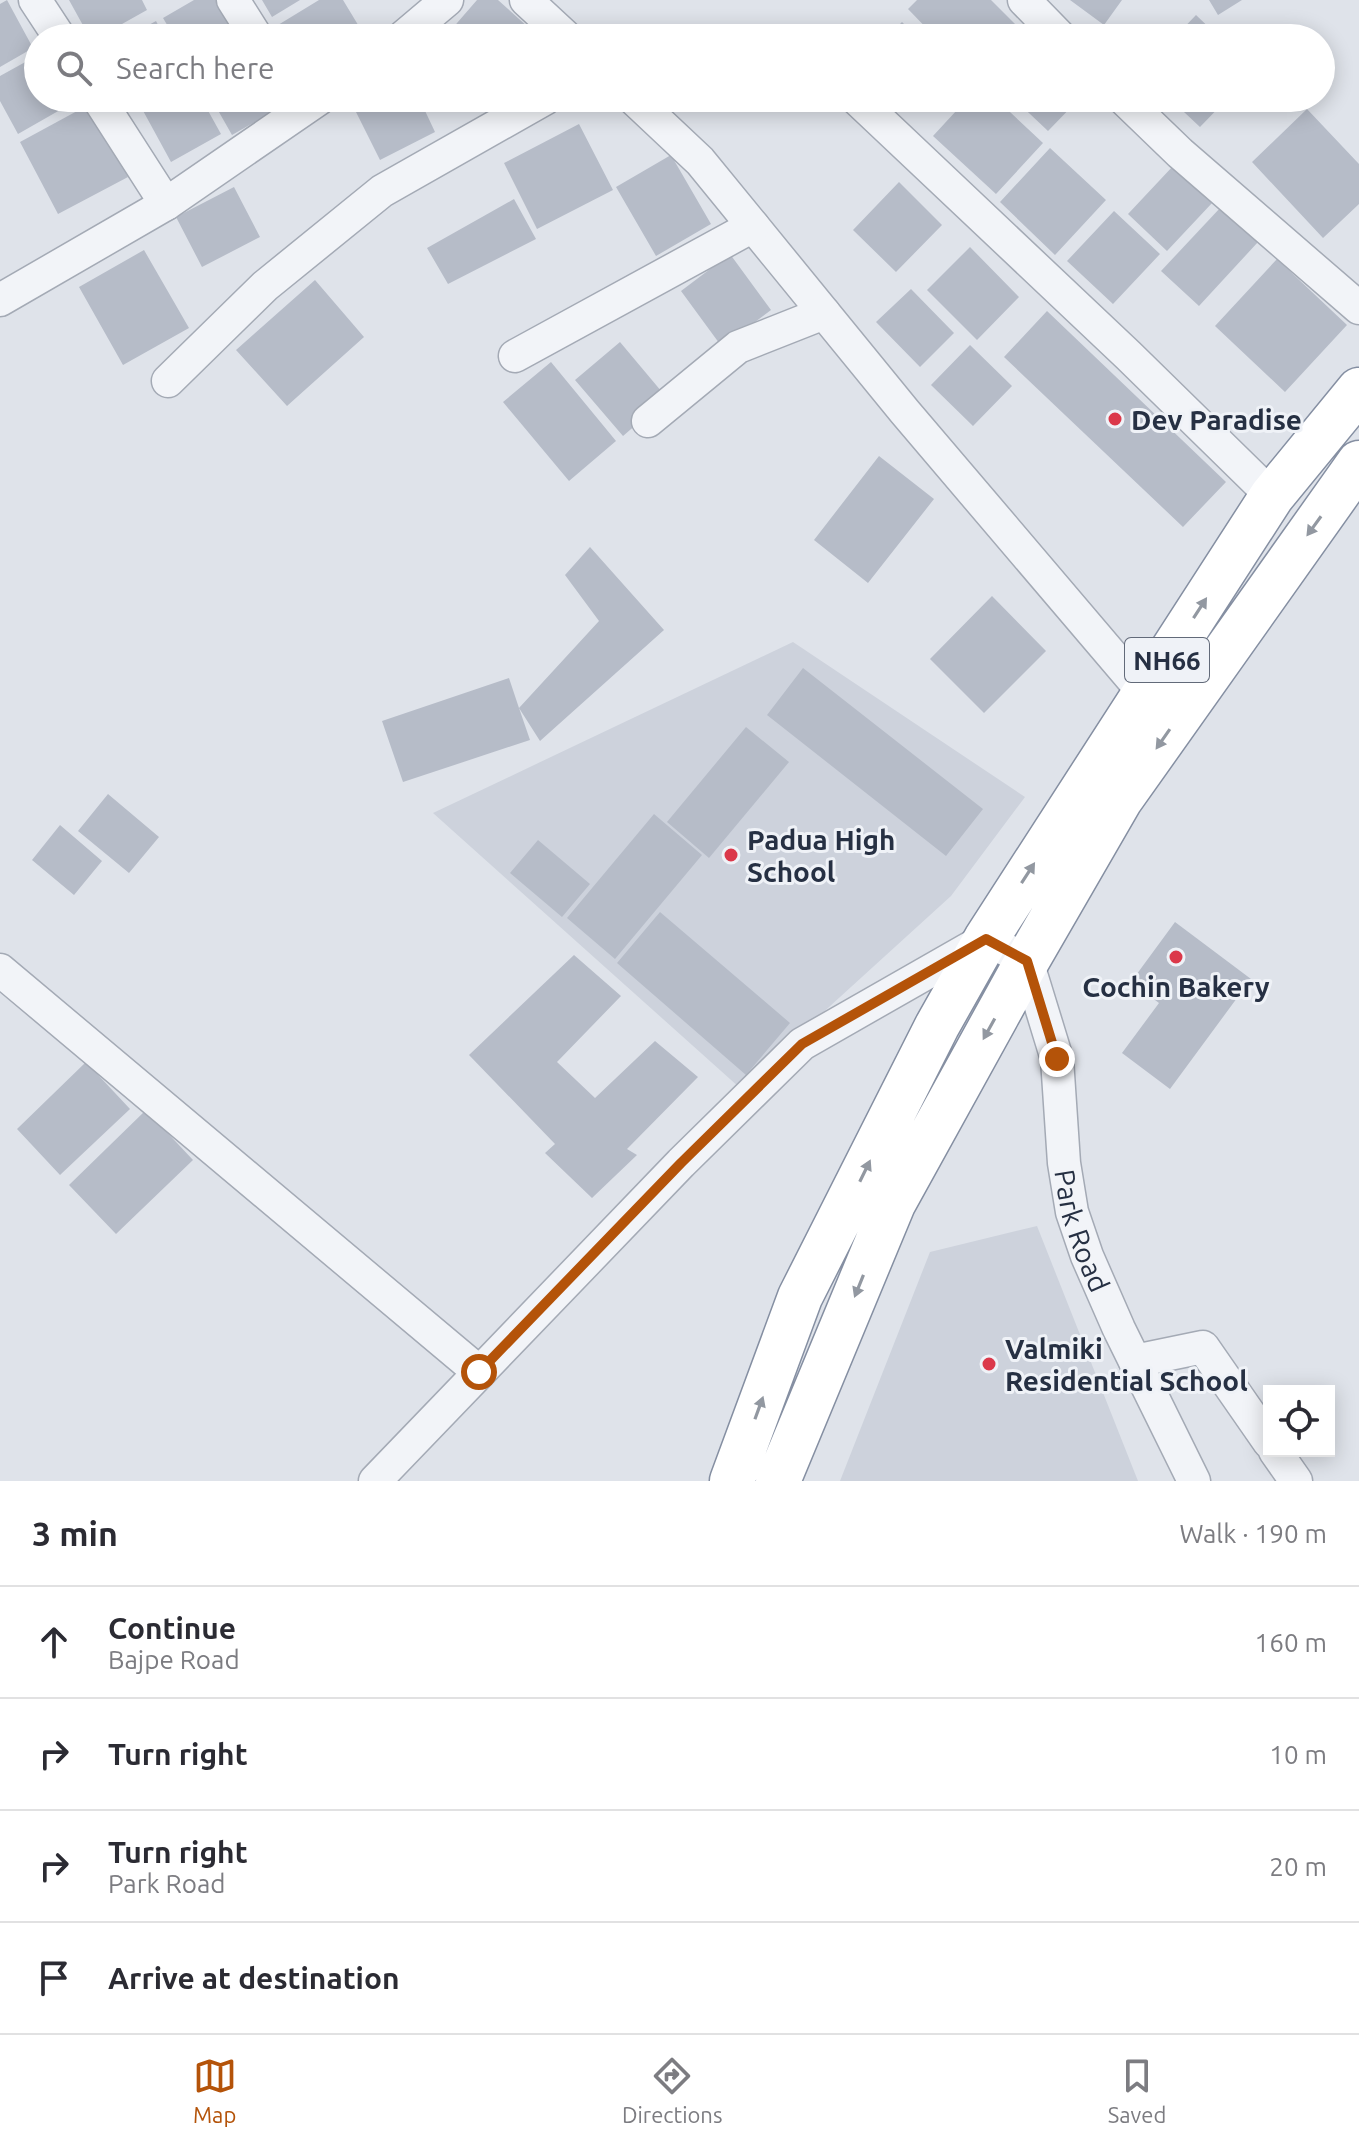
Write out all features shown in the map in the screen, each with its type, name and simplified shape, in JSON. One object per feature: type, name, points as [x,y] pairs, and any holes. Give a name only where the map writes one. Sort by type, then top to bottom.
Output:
[{"type":"highway","name":"NH66","points":[[732,1481],[800,1297],[937,1026],[986,939],[1272,496],[1359,390]]},
{"type":"highway","name":"NH66","points":[[778,1481],[893,1204],[1027,961],[1120,800],[1359,463]]},
{"type":"street","points":[[35,0],[51,24]]},
{"type":"street","points":[[233,0],[248,24]]},
{"type":"street","points":[[419,24],[447,0]]},
{"type":"street","points":[[526,0],[552,24]]},
{"type":"street","points":[[1024,0],[1047,24]]},
{"type":"street","points":[[107,112],[166,204]]},
{"type":"street","points":[[0,300],[166,204],[292,112]]},
{"type":"street","points":[[168,381],[265,286],[382,191],[521,112]]},
{"type":"street","points":[[648,112],[700,161],[905,412],[1145,694]]},
{"type":"street","points":[[871,112],[1117,344],[1272,496]]},
{"type":"street","points":[[1138,112],[1180,153],[1359,308]]},
{"type":"street","points":[[515,356],[753,226]]},
{"type":"street","points":[[648,421],[738,347],[824,313]]},
{"type":"street","points":[[375,1481],[681,1163],[802,1044],[986,939],[1027,961]]},
{"type":"street","name":"Park Road","points":[[1027,961],[1057,1059],[1064,1163],[1072,1212],[1087,1256],[1194,1481]]},
{"type":"street","points":[[0,970],[479,1372]]},
{"type":"street","points":[[1135,1361],[1203,1347],[1263,1433]]},
{"type":"street","points":[[1279,1457],[1296,1481]]},
{"type":"shaded area","name":"Padua High School","points":[[793,642],[1025,797],[951,896],[740,1088],[433,813]]},
{"type":"shaded area","name":"Valmiki Residential School","points":[[1037,1226],[1138,1481],[840,1481],[930,1252]]},
{"type":"building","points":[[7,0],[24,31],[24,53],[0,67],[0,4]]},
{"type":"building","points":[[69,0],[142,0],[147,10],[122,24],[82,24]]},
{"type":"building","points":[[194,0],[216,0],[229,24],[167,24],[163,18]]},
{"type":"building","points":[[262,0],[300,0],[272,17]]},
{"type":"building","points":[[319,0],[343,0],[358,24],[280,24]]},
{"type":"building","points":[[477,0],[498,0],[525,24],[456,24]]},
{"type":"building","points":[[917,0],[991,0],[1015,24],[922,24],[908,9]]},
{"type":"building","points":[[1070,0],[1122,0],[1103,24]]},
{"type":"building","points":[[1209,0],[1242,0],[1218,15]]},
{"type":"building","points":[[1196,15],[1205,24],[1187,24]]},
{"type":"building","points":[[24,63],[24,112],[56,112],[18,134],[0,101],[0,76]]},
{"type":"building","points":[[75,112],[94,112],[128,177],[58,214],[20,142]]},
{"type":"building","points":[[144,112],[209,112],[221,134],[171,162]]},
{"type":"building","points":[[219,112],[272,112],[232,135]]},
{"type":"building","points":[[356,112],[426,112],[435,132],[380,160]]},
{"type":"building","points":[[955,112],[1010,112],[1043,143],[996,194],[933,136]]},
{"type":"building","points":[[1028,112],[1066,112],[1048,131]]},
{"type":"building","points":[[1184,112],[1214,112],[1200,127]]},
{"type":"building","points":[[1304,112],[1310,112],[1359,164],[1359,204],[1323,238],[1252,162]]},
{"type":"building","points":[[579,124],[613,190],[537,229],[504,163]]},
{"type":"building","points":[[1050,148],[1106,200],[1055,255],[1000,202]]},
{"type":"building","points":[[671,155],[711,224],[656,256],[616,187]]},
{"type":"building","points":[[1174,165],[1213,202],[1167,251],[1128,214]]},
{"type":"building","points":[[899,182],[942,225],[896,272],[853,230]]},
{"type":"building","points":[[234,187],[260,237],[202,267],[176,217]]},
{"type":"building","points":[[514,199],[536,239],[448,284],[427,248]]},
{"type":"building","points":[[1221,207],[1258,242],[1199,306],[1161,271]]},
{"type":"building","points":[[1114,211],[1160,254],[1113,304],[1067,261]]},
{"type":"building","points":[[970,247],[1019,297],[977,340],[927,290]]},
{"type":"building","points":[[144,250],[189,328],[123,365],[79,287]]},
{"type":"building","points":[[730,254],[771,310],[722,347],[681,291]]},
{"type":"building","points":[[1277,259],[1347,325],[1285,392],[1215,326]]},
{"type":"building","points":[[315,280],[364,337],[287,406],[236,350]]},
{"type":"building","points":[[911,289],[954,333],[920,367],[876,322]]},
{"type":"building","name":"Dev Paradise","points":[[1047,311],[1226,482],[1183,527],[1004,357]]},
{"type":"building","points":[[620,342],[667,398],[623,436],[575,380]]},
{"type":"building","points":[[970,345],[1012,386],[973,426],[931,385]]},
{"type":"building","points":[[551,362],[616,441],[569,481],[503,402]]},
{"type":"building","points":[[879,456],[934,499],[868,583],[814,540]]},
{"type":"building","points":[[590,547],[664,630],[540,741],[519,708],[599,621],[565,575]]},
{"type":"building","points":[[992,596],[1046,651],[984,713],[930,659]]},
{"type":"building","points":[[803,668],[983,809],[946,856],[767,715]]},
{"type":"building","points":[[509,678],[530,740],[403,782],[382,721]]},
{"type":"building","points":[[746,727],[789,762],[709,858],[667,822]]},
{"type":"building","points":[[108,794],[159,837],[129,873],[78,831]]},
{"type":"building","points":[[654,814],[702,855],[615,959],[567,918]]},
{"type":"building","points":[[60,825],[102,861],[74,895],[32,860]]},
{"type":"building","points":[[538,840],[590,884],[562,917],[510,873]]},
{"type":"building","points":[[660,912],[790,1023],[746,1075],[617,963]]},
{"type":"building","points":[[1175,922],[1251,979],[1170,1089],[1122,1053],[1159,1003],[1131,982]]},
{"type":"building","points":[[574,955],[621,996],[557,1062],[595,1098],[655,1041],[698,1077],[627,1149],[637,1155],[592,1198],[545,1153],[555,1144],[469,1055]]},
{"type":"building","points":[[86,1062],[130,1109],[60,1175],[17,1129]]},
{"type":"building","points":[[146,1110],[193,1160],[116,1234],[69,1185]]},
{"type":"place","name":"Dev Paradise","points":[[1115,419]]},
{"type":"place","name":"Padua High School","points":[[731,855]]},
{"type":"place","name":"Cochin Bakery","points":[[1176,957]]},
{"type":"place","name":"Valmiki Residential School","points":[[989,1364]]},
{"type":"route","points":[[479,1372],[681,1163],[802,1044],[986,939],[1027,961],[1057,1059]]}]
